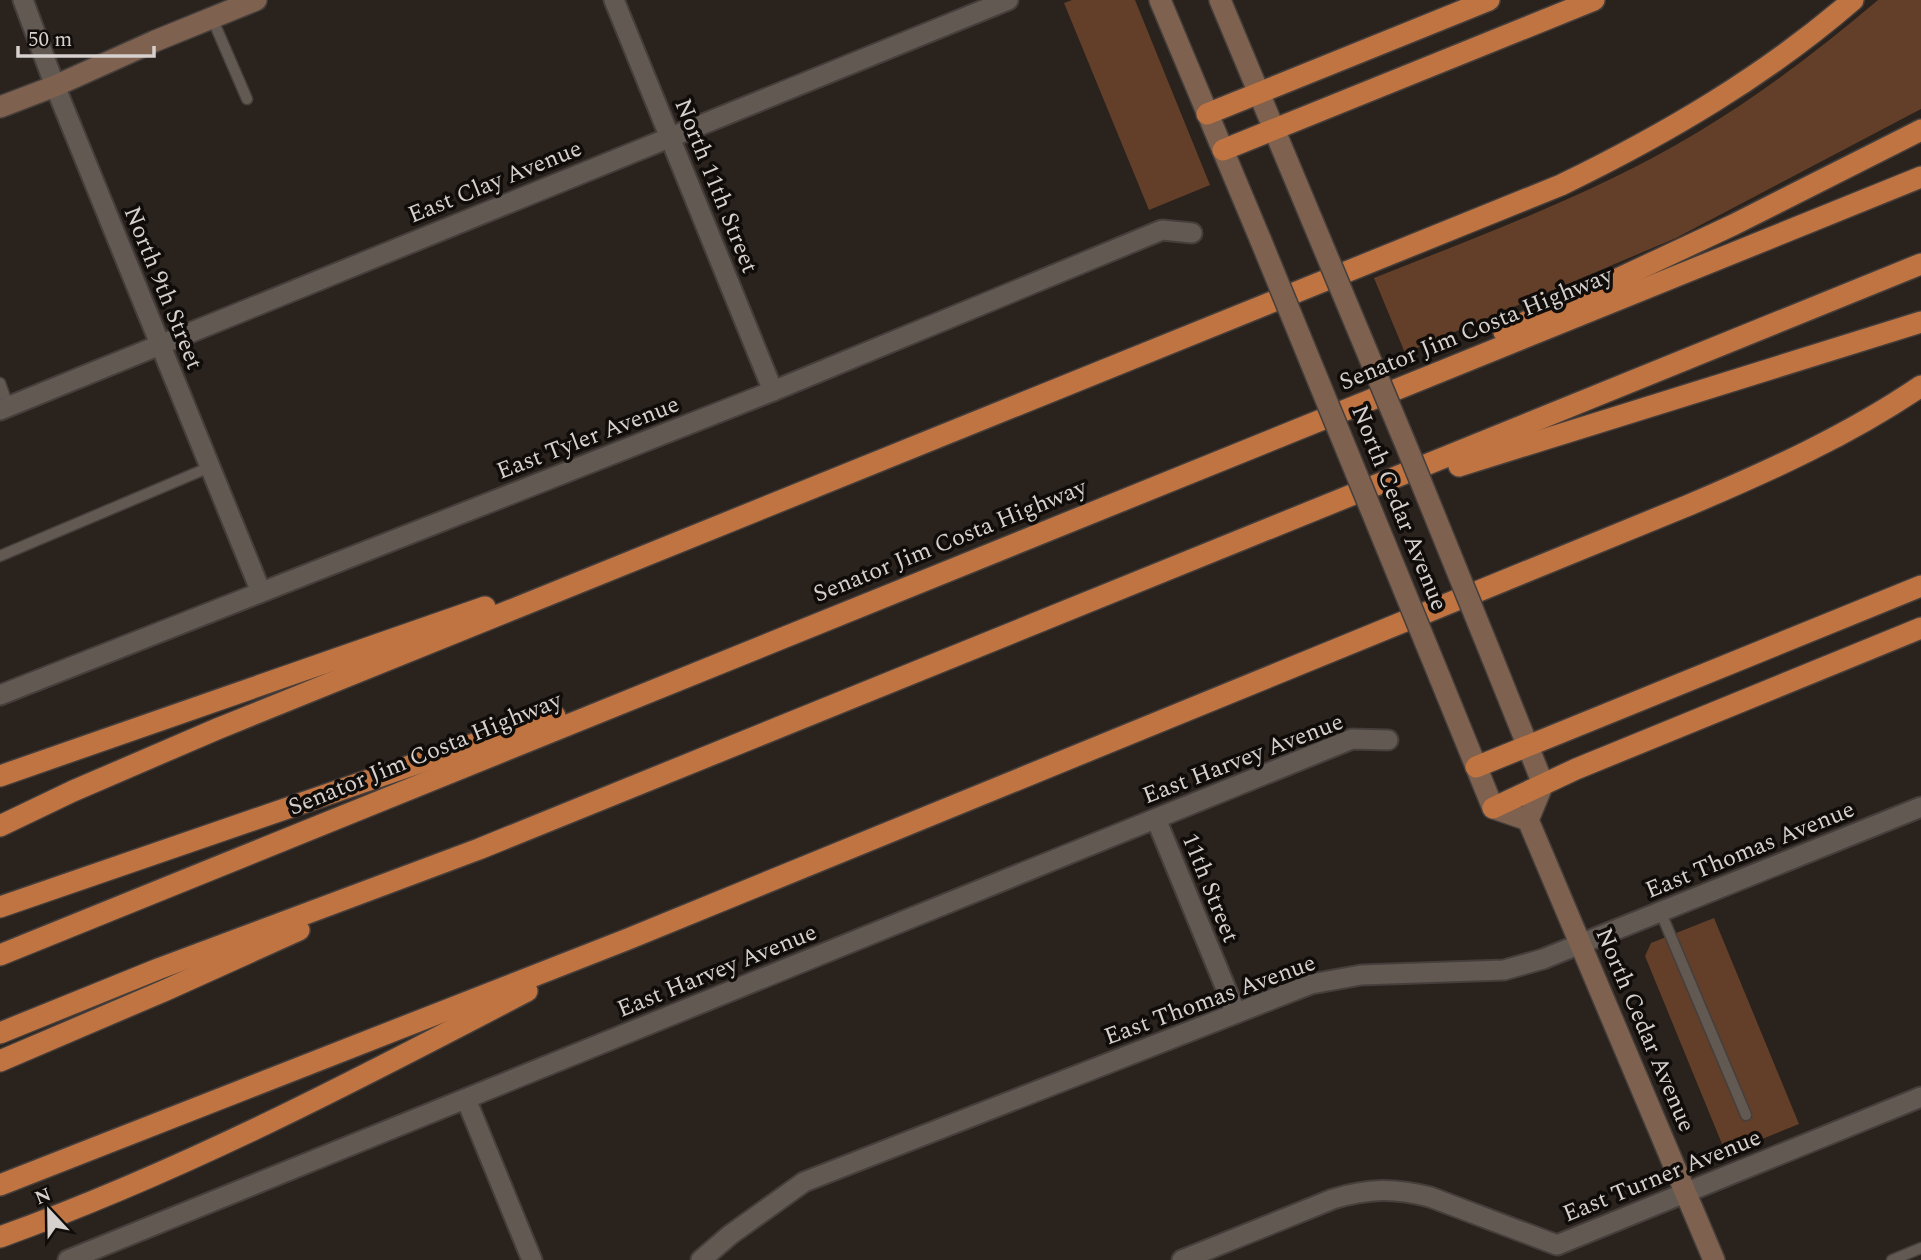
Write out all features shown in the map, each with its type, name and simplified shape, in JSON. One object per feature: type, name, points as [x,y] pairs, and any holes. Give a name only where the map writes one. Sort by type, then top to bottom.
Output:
[{"type":"highway","points":[[1208,114],[1489,0]]},
{"type":"highway","points":[[1223,150],[1594,0]]},
{"type":"highway","points":[[0,826],[97,780],[217,729],[1561,185],[1657,136],[1727,94],[1787,53],[1853,0]]},
{"type":"highway","points":[[1296,430],[1734,225],[1921,130]]},
{"type":"highway","name":"Senator Jim Costa Highway","points":[[0,955],[1921,177]]},
{"type":"highway","points":[[0,1033],[479,849],[1921,264]]},
{"type":"highway","points":[[1323,508],[1921,322]]},
{"type":"highway","points":[[0,1185],[628,939],[1721,491],[1847,432],[1917,389]]},
{"type":"highway","points":[[0,776],[741,518]]},
{"type":"highway","points":[[1476,767],[1921,586]]},
{"type":"highway","points":[[1493,808],[1576,769],[1921,628]]},
{"type":"highway","points":[[0,907],[788,635]]},
{"type":"highway","points":[[0,1061],[166,990],[479,849]]},
{"type":"highway","points":[[0,1237],[116,1193],[227,1143],[362,1077],[628,939]]},
{"type":"main road","points":[[0,107],[256,0]]},
{"type":"main road","name":"North Cedar Avenue","points":[[1160,0],[1493,808]]},
{"type":"main road","name":"North Cedar Avenue","points":[[1220,0],[1543,784]]},
{"type":"main road","points":[[1493,808],[1528,820],[1543,784]]},
{"type":"main road","name":"North Cedar Avenue","points":[[1528,820],[1714,1260]]},
{"type":"street","name":"North 9th Street","points":[[23,0],[55,86],[261,592]]},
{"type":"street","name":"North 11th Street","points":[[614,0],[773,391]]},
{"type":"street","name":"East Clay Avenue","points":[[4,408],[1008,0]]},
{"type":"street","name":"East Tyler Avenue","points":[[0,695],[773,391],[1162,230],[1192,233]]},
{"type":"street","name":"East Harvey Avenue","points":[[68,1260],[1352,739],[1388,740]]},
{"type":"street","name":"East Thomas Avenue","points":[[701,1260],[730,1234],[804,1182],[1311,984],[1362,975],[1504,970],[1544,959],[1921,807]]},
{"type":"street","name":"11th Street","points":[[1156,819],[1236,1013]]},
{"type":"street","name":"East Turner Avenue","points":[[1182,1260],[1333,1199],[1381,1189],[1430,1197],[1554,1252],[1921,1097]]},
{"type":"street","points":[[467,1099],[532,1260]]},
{"type":"lane","points":[[212,18],[247,99]]},
{"type":"lane","points":[[0,383],[4,408]]},
{"type":"lane","points":[[0,556],[210,467]]},
{"type":"lane","points":[[1661,913],[1746,1115]]},
{"type":"lane","points":[[1892,1260],[1921,1248]]},
{"type":"shaded area","points":[[1072,0],[1135,0],[1210,185],[1149,210],[1064,3]]},
{"type":"shaded area","points":[[1878,0],[1921,0],[1921,109],[1676,238],[1405,353],[1374,278],[1498,229],[1660,154],[1768,86]]},
{"type":"shaded area","points":[[1714,918],[1799,1124],[1735,1150],[1722,1144],[1645,956],[1651,943]]}]
